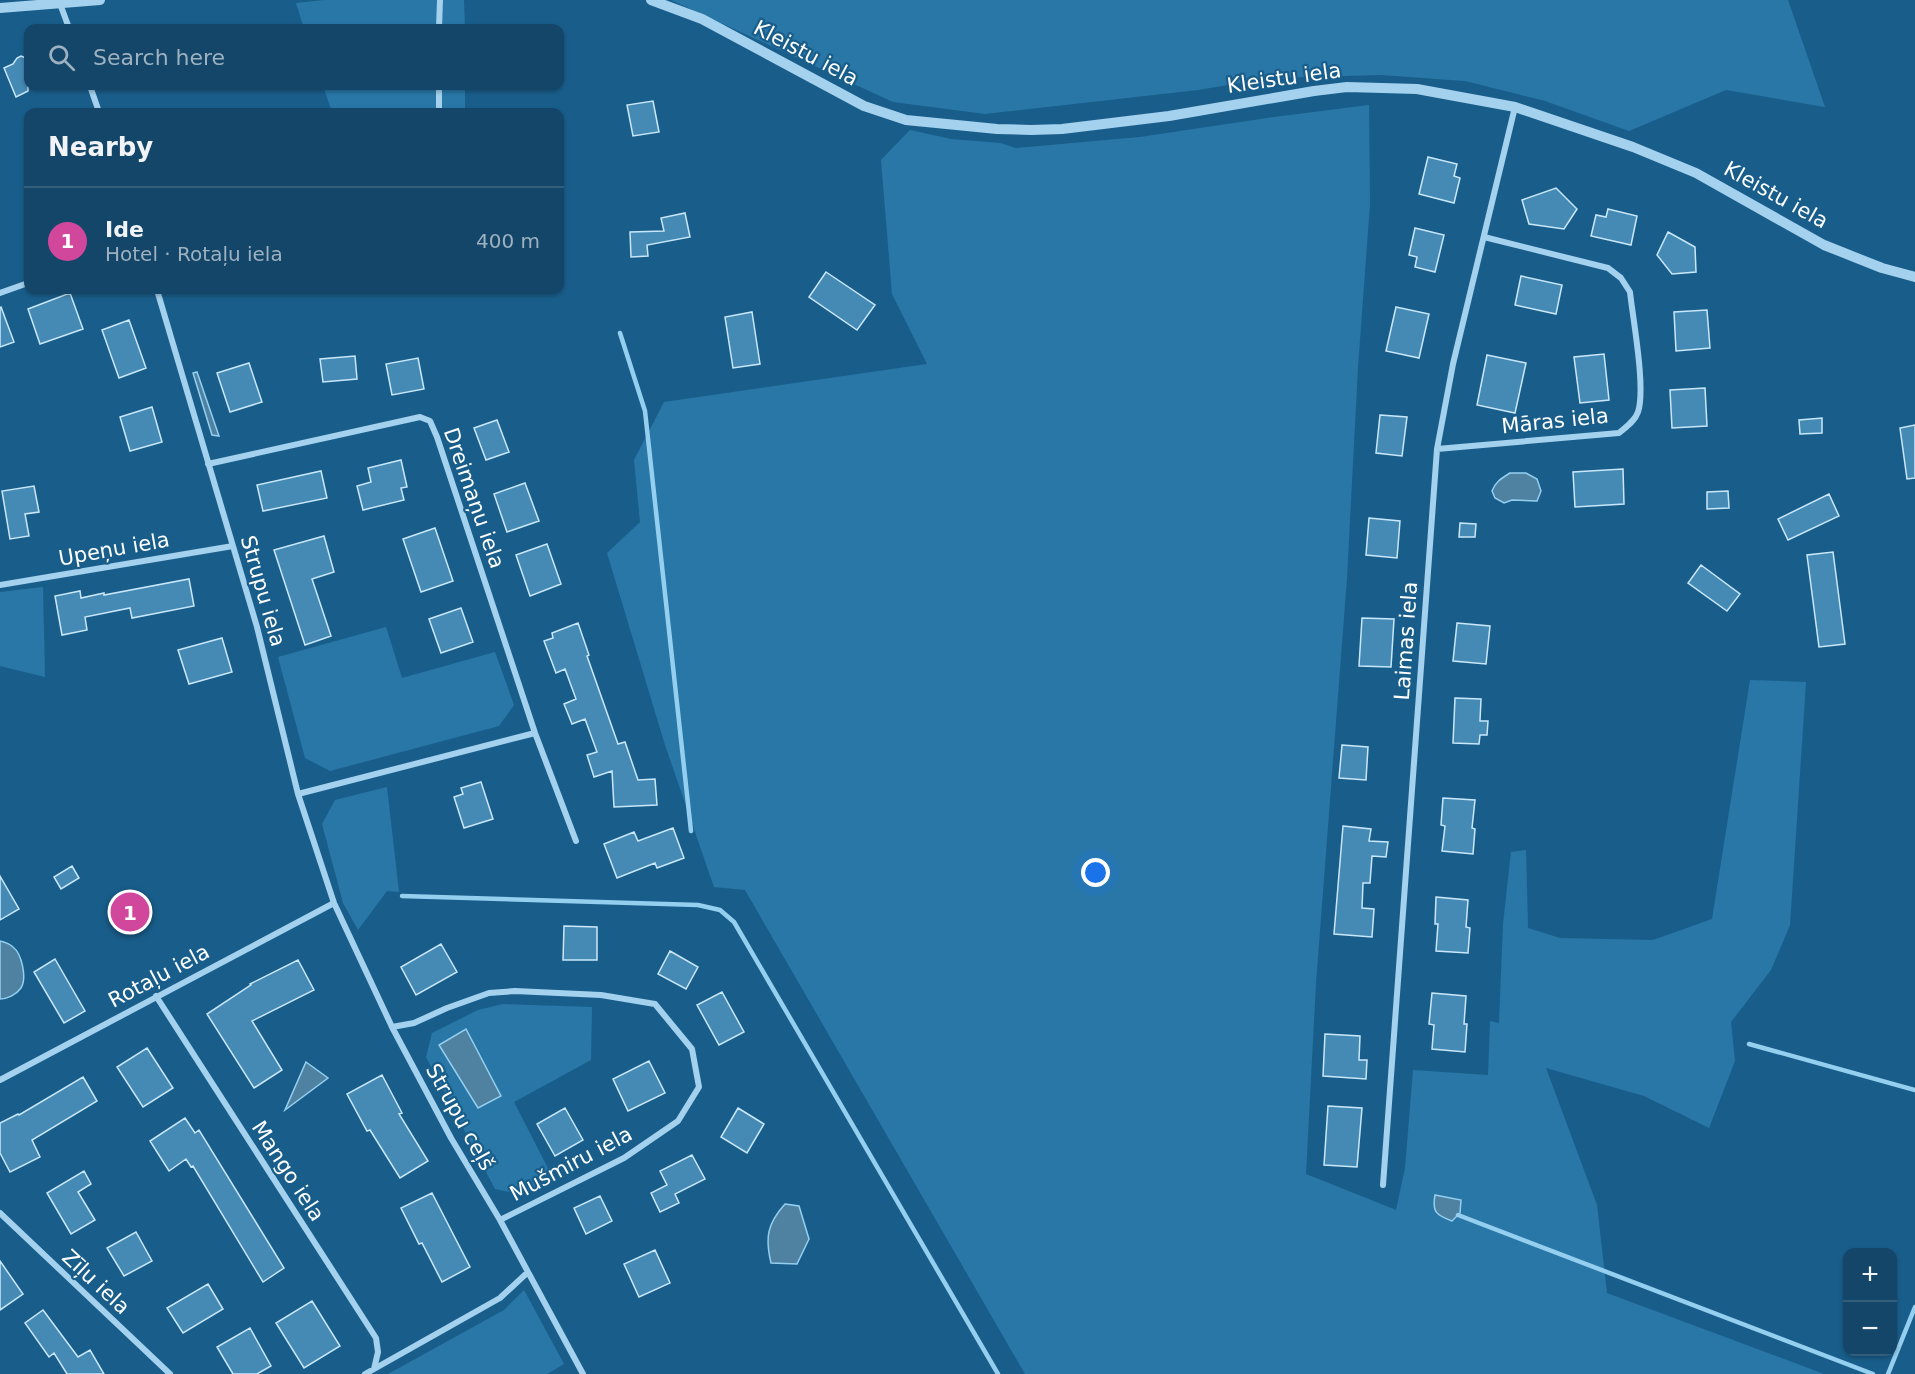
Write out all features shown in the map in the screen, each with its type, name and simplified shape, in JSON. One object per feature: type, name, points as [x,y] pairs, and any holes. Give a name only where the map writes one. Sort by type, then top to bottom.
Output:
[{"type":"street","points":[[0,8],[100,0]]},
{"type":"street","points":[[439,24],[440,0]]},
{"type":"street","name":"Kleistu iela","points":[[651,0],[702,20],[864,106],[906,120],[997,129],[1062,129],[1169,116],[1314,91],[1359,87],[1417,88],[1515,107],[1633,147],[1696,173],[1824,245],[1882,268],[1915,277]]},
{"type":"street","points":[[59,2],[67,24]]},
{"type":"street","points":[[91,90],[98,108]]},
{"type":"street","points":[[438,90],[439,108]]},
{"type":"street","name":"Laimas iela","points":[[1383,1185],[1437,449],[1453,364],[1515,107]]},
{"type":"street","name":"Māras iela","points":[[1437,449],[1619,433],[1632,423],[1641,397],[1630,291],[1621,278],[1608,268],[1484,237]]},
{"type":"street","points":[[0,294],[24,285]]},
{"type":"street","name":"Strupu iela","points":[[158,294],[257,627],[298,794],[334,903]]},
{"type":"street","name":"Dreimaņu iela","points":[[208,464],[420,417],[430,421],[535,733],[576,841]]},
{"type":"street","name":"Upeņu iela","points":[[0,585],[232,546]]},
{"type":"street","points":[[298,794],[535,733]]},
{"type":"street","name":"Rotaļu iela","points":[[0,1080],[334,903]]},
{"type":"street","name":"Strupu ceļš","points":[[334,903],[392,1027],[451,1138],[500,1220],[583,1374]]},
{"type":"street","name":"Mušmiru iela","points":[[392,1027],[414,1023],[489,993],[515,991],[601,994],[655,1004],[692,1049],[699,1087],[678,1121],[624,1158],[500,1220]]},
{"type":"street","name":"Mango iela","points":[[156,996],[376,1338],[378,1352],[374,1369]]},
{"type":"street","name":"Zīļu iela","points":[[0,1213],[170,1374]]},
{"type":"street","points":[[365,1374],[500,1298],[528,1272]]},
{"type":"shaded area","points":[[324,0],[464,0],[465,24],[303,24],[296,3]]},
{"type":"shaded area","points":[[671,0],[1788,0],[1825,107],[1726,90],[1629,131],[1545,101],[1465,81],[1381,75],[1271,78],[1198,90],[985,114],[893,102]]},
{"type":"shaded area","points":[[324,90],[465,90],[465,108],[331,108]]},
{"type":"shaded area","points":[[1369,105],[1370,204],[1358,367],[1347,578],[1316,983],[1306,1174],[1396,1210],[1405,1168],[1413,1070],[1488,1075],[1490,1021],[1499,1023],[1503,924],[1511,852],[1526,850],[1528,928],[1560,938],[1653,940],[1712,919],[1750,680],[1806,682],[1790,925],[1771,970],[1731,1022],[1735,1061],[1709,1128],[1644,1096],[1546,1068],[1597,1205],[1607,1293],[1824,1374],[1025,1374],[745,890],[714,887],[665,745],[607,553],[640,522],[634,460],[664,402],[927,364],[892,294],[881,160],[910,130],[951,139],[1000,143],[1016,148],[1140,137]]},
{"type":"shaded area","points":[[197,372],[219,436],[212,435],[193,373]]},
{"type":"shaded area","points":[[1510,473],[1526,473],[1537,479],[1541,491],[1537,501],[1512,500],[1504,503],[1495,498],[1492,491],[1500,480]]},
{"type":"shaded area","points":[[43,587],[45,677],[0,666],[0,592]]},
{"type":"shaded area","points":[[386,627],[402,678],[495,652],[514,705],[499,726],[330,771],[305,758],[278,657]]},
{"type":"shaded area","points":[[387,787],[399,892],[387,891],[358,930],[343,903],[322,824],[335,800]]},
{"type":"shaded area","points":[[0,941],[16,950],[21,960],[24,978],[17,993],[0,999]]},
{"type":"shaded area","points":[[503,1004],[592,1007],[591,1060],[514,1102],[553,1178],[522,1195],[495,1189],[426,1057],[432,1033],[478,1010]]},
{"type":"shaded area","points":[[466,1029],[501,1096],[478,1108],[439,1045]]},
{"type":"shaded area","points":[[306,1062],[328,1078],[285,1110]]},
{"type":"shaded area","points":[[1435,1195],[1461,1200],[1460,1213],[1452,1221],[1436,1212]]},
{"type":"shaded area","points":[[785,1204],[799,1206],[809,1239],[797,1264],[771,1263],[769,1254],[768,1239],[771,1225]]},
{"type":"shaded area","points":[[524,1290],[564,1364],[547,1374],[388,1374],[504,1310]]},
{"type":"building","points":[[24,57],[24,90],[28,91],[16,97],[4,68],[13,64],[17,58]]},
{"type":"building","points":[[653,101],[659,132],[633,136],[627,105]]},
{"type":"building","points":[[1428,157],[1457,164],[1454,176],[1460,178],[1454,203],[1419,194]]},
{"type":"building","points":[[1556,188],[1577,209],[1564,229],[1529,224],[1522,200]]},
{"type":"building","points":[[1608,209],[1637,216],[1631,245],[1591,236],[1596,215],[1606,217]]},
{"type":"building","points":[[685,213],[690,237],[647,245],[648,256],[631,257],[630,232],[664,231],[661,218]]},
{"type":"building","points":[[1415,228],[1444,235],[1435,272],[1415,267],[1417,257],[1409,255]]},
{"type":"building","points":[[1668,232],[1695,247],[1696,272],[1672,274],[1657,255]]},
{"type":"building","points":[[826,272],[875,305],[857,330],[809,297]]},
{"type":"building","points":[[1521,276],[1562,285],[1556,314],[1515,305]]},
{"type":"building","points":[[70,294],[83,329],[40,344],[28,309]]},
{"type":"building","points":[[1396,307],[1429,314],[1419,358],[1386,351]]},
{"type":"building","points":[[0,308],[14,342],[0,347]]},
{"type":"building","points":[[1707,310],[1710,348],[1676,351],[1674,312]]},
{"type":"building","points":[[752,312],[760,364],[733,368],[725,317]]},
{"type":"building","points":[[129,320],[146,368],[119,378],[102,330]]},
{"type":"building","points":[[1604,354],[1609,400],[1580,403],[1574,357]]},
{"type":"building","points":[[1487,355],[1526,363],[1515,413],[1477,405]]},
{"type":"building","points":[[355,356],[357,379],[323,382],[320,359]]},
{"type":"building","points":[[418,358],[424,389],[392,395],[386,364]]},
{"type":"building","points":[[249,363],[262,402],[230,412],[217,373]]},
{"type":"building","points":[[1705,388],[1707,426],[1672,428],[1670,390]]},
{"type":"building","points":[[152,407],[162,442],[130,451],[120,417]]},
{"type":"building","points":[[1380,415],[1407,417],[1402,456],[1376,453]]},
{"type":"building","points":[[1822,418],[1822,433],[1800,434],[1799,420]]},
{"type":"building","points":[[497,420],[509,452],[486,460],[474,428]]},
{"type":"building","points":[[1915,425],[1915,478],[1907,479],[1900,428]]},
{"type":"building","points":[[401,460],[407,487],[401,488],[404,500],[363,510],[357,486],[371,482],[368,468]]},
{"type":"building","points":[[1623,469],[1624,504],[1575,507],[1573,472]]},
{"type":"building","points":[[321,471],[327,498],[263,511],[257,485]]},
{"type":"building","points":[[525,483],[539,521],[507,532],[494,494]]},
{"type":"building","points":[[34,486],[39,512],[25,514],[29,536],[10,539],[2,491]]},
{"type":"building","points":[[1728,491],[1729,508],[1707,509],[1707,492]]},
{"type":"building","points":[[1829,494],[1839,516],[1788,540],[1778,519]]},
{"type":"building","points":[[1369,518],[1400,521],[1397,558],[1366,555]]},
{"type":"building","points":[[1460,523],[1476,524],[1475,537],[1459,537]]},
{"type":"building","points":[[435,528],[453,581],[421,592],[403,539]]},
{"type":"building","points":[[324,536],[334,572],[312,579],[331,636],[305,645],[274,550]]},
{"type":"building","points":[[547,544],[561,584],[530,596],[516,555]]},
{"type":"building","points":[[1833,552],[1845,644],[1819,647],[1807,555]]},
{"type":"building","points":[[1701,565],[1740,594],[1727,611],[1688,583]]},
{"type":"building","points":[[189,579],[194,606],[132,618],[130,608],[85,617],[87,630],[62,635],[55,596],[80,591],[81,598]]},
{"type":"building","points":[[461,608],[473,642],[441,653],[429,619]]},
{"type":"building","points":[[1362,618],[1394,619],[1391,667],[1359,666]]},
{"type":"building","points":[[578,623],[589,655],[587,656],[618,744],[625,742],[638,780],[655,779],[657,805],[614,807],[612,771],[594,777],[587,755],[597,752],[585,719],[572,724],[564,704],[576,699],[565,669],[556,673],[544,641],[553,638],[552,633]]},
{"type":"building","points":[[1457,623],[1490,626],[1486,664],[1453,661]]},
{"type":"building","points":[[222,638],[232,672],[189,684],[178,650]]},
{"type":"building","points":[[1455,698],[1481,699],[1480,721],[1488,721],[1487,735],[1480,735],[1479,744],[1453,743]]},
{"type":"building","points":[[1342,745],[1368,747],[1366,780],[1339,778]]},
{"type":"building","points":[[481,782],[493,819],[464,828],[454,797],[463,794],[461,788]]},
{"type":"building","points":[[1443,798],[1475,800],[1472,828],[1475,829],[1473,854],[1442,851],[1445,826],[1441,825]]},
{"type":"building","points":[[1343,826],[1371,829],[1369,841],[1388,842],[1386,857],[1372,856],[1370,883],[1363,883],[1362,908],[1374,909],[1372,937],[1334,934]]},
{"type":"building","points":[[673,828],[684,858],[657,868],[655,863],[617,878],[604,844],[634,832],[638,841]]},
{"type":"building","points":[[72,866],[79,878],[61,889],[54,877]]},
{"type":"building","points":[[0,876],[19,909],[0,920]]},
{"type":"building","points":[[1436,897],[1468,900],[1466,927],[1470,928],[1468,953],[1436,951],[1438,924],[1435,924]]},
{"type":"building","points":[[564,926],[597,927],[597,960],[563,960]]},
{"type":"building","points":[[441,944],[457,972],[416,995],[401,967]]},
{"type":"building","points":[[670,951],[698,967],[686,989],[658,974]]},
{"type":"building","points":[[55,959],[85,1011],[64,1023],[34,972]]},
{"type":"building","points":[[298,960],[314,990],[252,1021],[282,1070],[254,1088],[207,1014],[250,984]]},
{"type":"building","points":[[722,992],[744,1032],[719,1045],[697,1005]]},
{"type":"building","points":[[1432,993],[1466,996],[1465,1052],[1432,1049],[1434,1025],[1429,1024]]},
{"type":"building","points":[[1325,1034],[1360,1036],[1359,1060],[1367,1060],[1366,1079],[1323,1076]]},
{"type":"building","points":[[147,1048],[173,1088],[143,1107],[117,1067]]},
{"type":"building","points":[[649,1061],[665,1093],[628,1111],[613,1079]]},
{"type":"building","points":[[382,1075],[402,1113],[399,1114],[428,1161],[400,1178],[370,1130],[367,1131],[347,1094]]},
{"type":"building","points":[[83,1077],[97,1101],[32,1140],[40,1157],[10,1172],[0,1153],[0,1123],[19,1115]]},
{"type":"building","points":[[1328,1106],[1362,1108],[1357,1167],[1324,1165]]},
{"type":"building","points":[[565,1108],[583,1140],[555,1156],[537,1124]]},
{"type":"building","points":[[738,1108],[764,1124],[747,1153],[721,1137]]},
{"type":"building","points":[[185,1118],[195,1133],[199,1130],[284,1268],[263,1282],[193,1166],[191,1167],[186,1159],[169,1171],[150,1141]]},
{"type":"building","points":[[692,1155],[705,1179],[675,1194],[679,1203],[660,1212],[651,1193],[667,1185],[660,1171]]},
{"type":"building","points":[[84,1171],[91,1184],[78,1192],[95,1220],[71,1234],[47,1193]]},
{"type":"building","points":[[432,1193],[470,1267],[442,1282],[401,1208]]},
{"type":"building","points":[[600,1196],[612,1221],[586,1234],[574,1208]]},
{"type":"building","points":[[136,1232],[152,1261],[124,1276],[107,1248]]},
{"type":"building","points":[[655,1250],[670,1283],[639,1297],[624,1264]]},
{"type":"building","points":[[0,1261],[23,1294],[0,1310]]},
{"type":"building","points":[[208,1284],[223,1309],[183,1333],[167,1308]]},
{"type":"building","points":[[312,1301],[340,1346],[304,1368],[276,1323]]},
{"type":"building","points":[[43,1310],[78,1357],[90,1350],[104,1374],[67,1374],[54,1353],[49,1357],[25,1323]]},
{"type":"building","points":[[250,1328],[271,1366],[257,1374],[233,1374],[217,1347]]},
{"type":"waterway","points":[[620,333],[645,411],[691,831]]},
{"type":"waterway","points":[[402,896],[698,905],[720,910],[734,922],[998,1374]]},
{"type":"waterway","points":[[1749,1044],[1915,1090]]},
{"type":"waterway","points":[[1458,1215],[1873,1374]]},
{"type":"waterway","points":[[1888,1374],[1915,1307]]},
{"type":"place","name":"Ide","points":[[130,912]]}]
